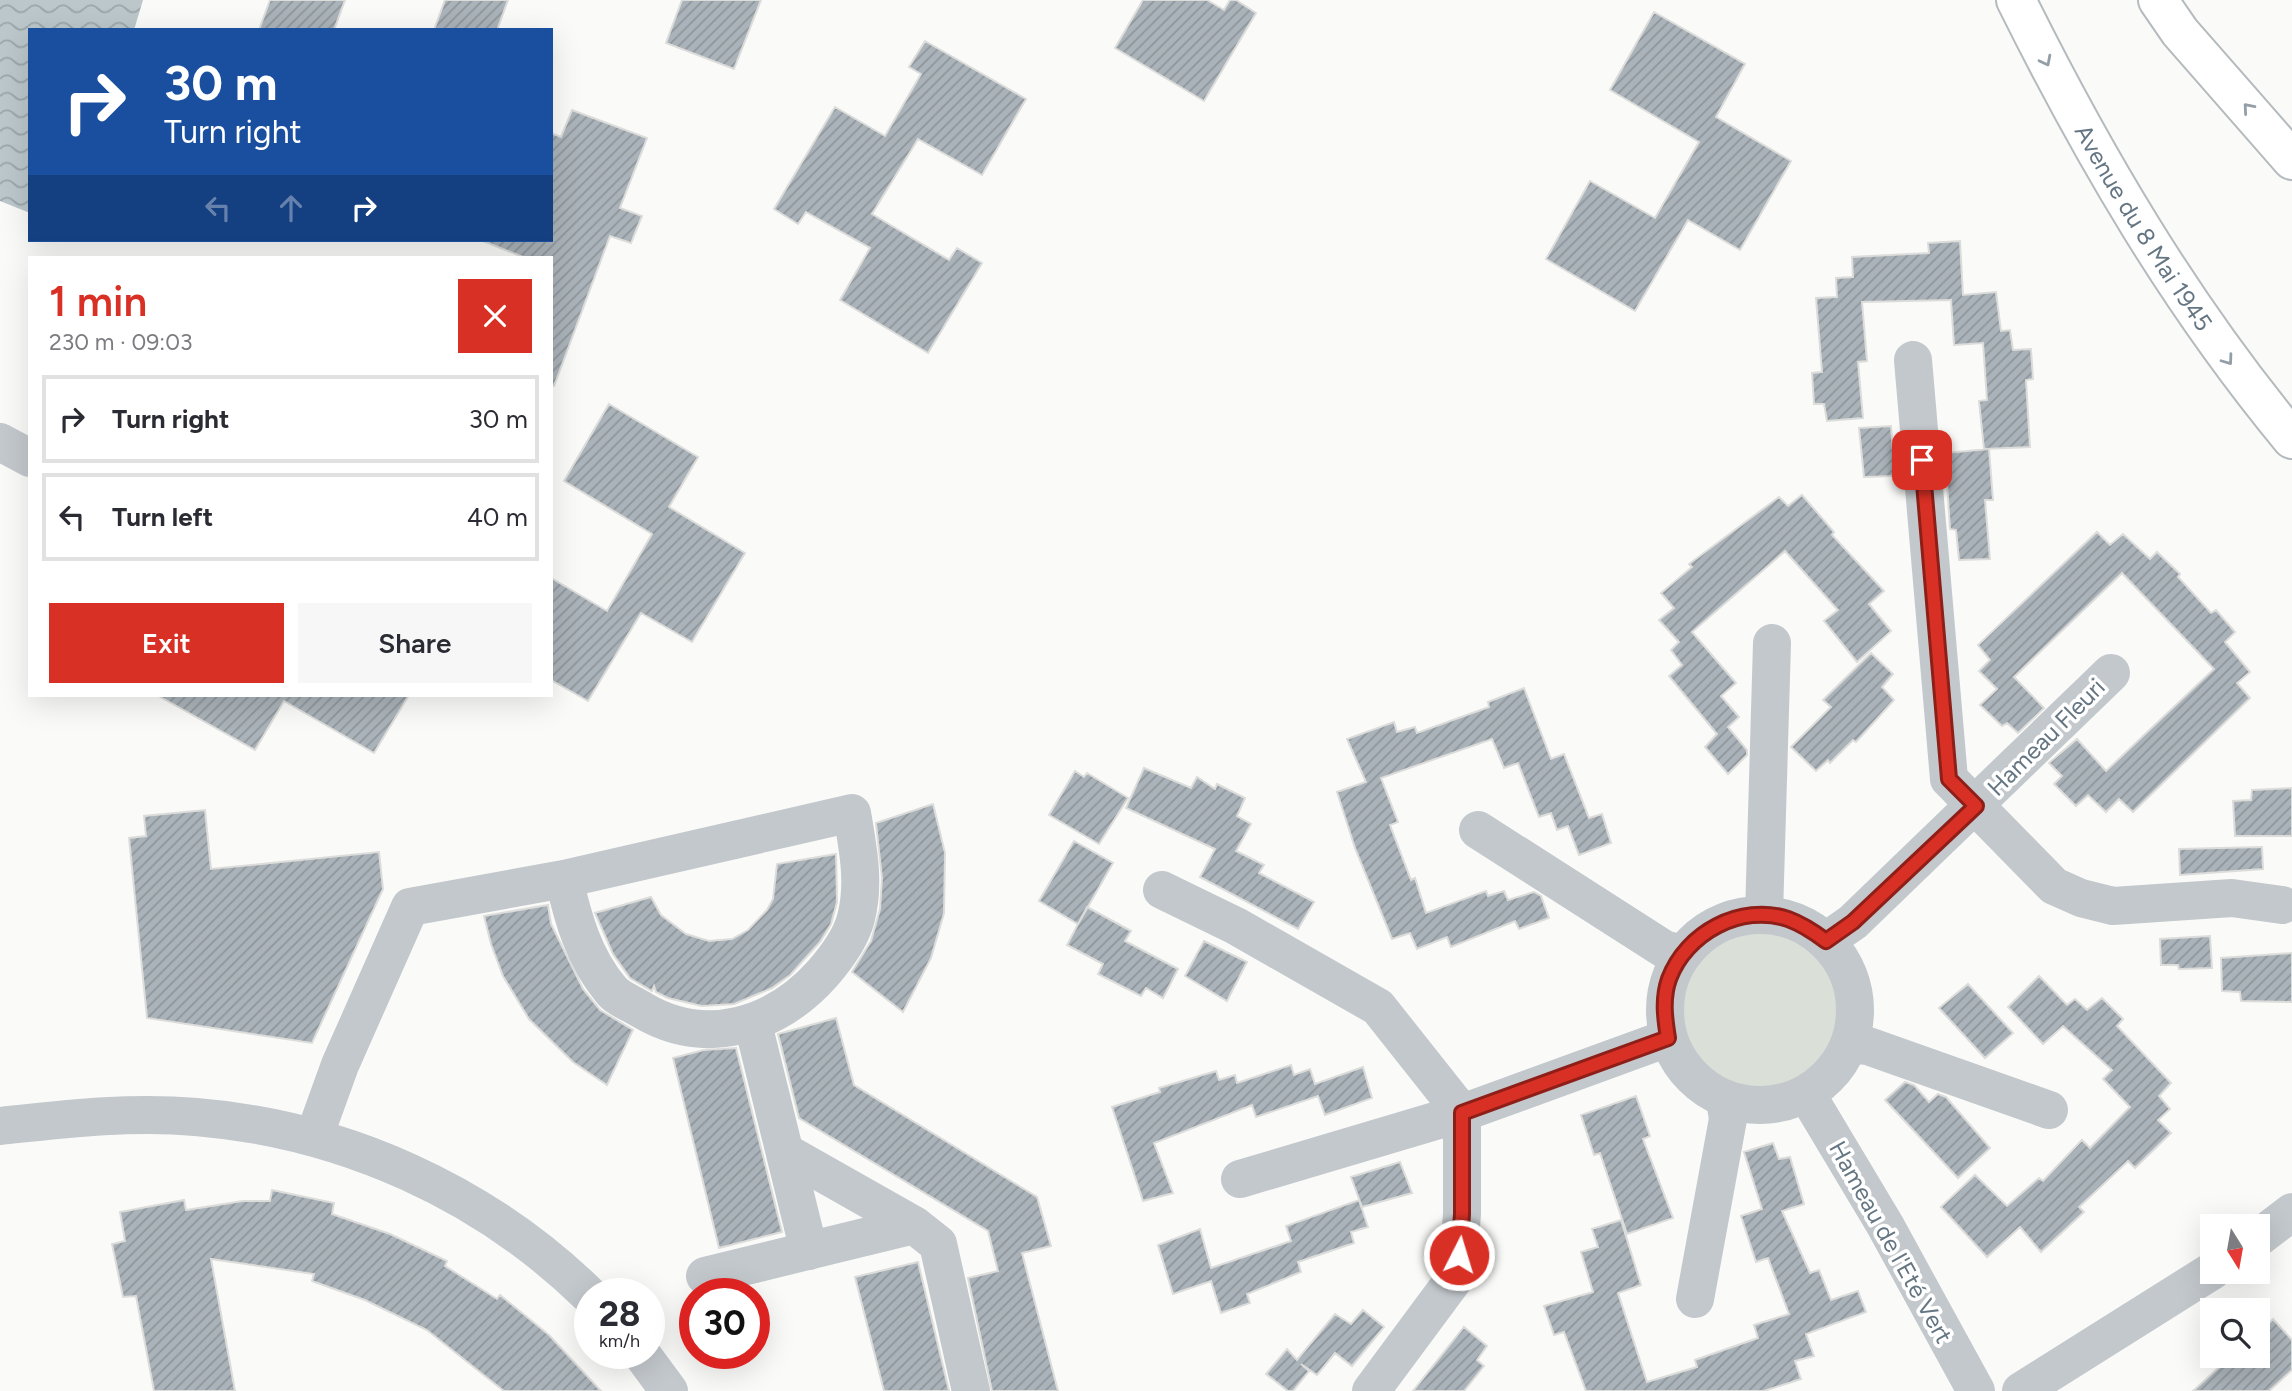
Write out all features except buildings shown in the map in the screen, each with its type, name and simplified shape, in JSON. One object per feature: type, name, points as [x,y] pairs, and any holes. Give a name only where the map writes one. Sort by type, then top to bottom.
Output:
[{"type":"main road","name":"Avenue du 8 Mai 1945","points":[[2016,0],[2071,109],[2154,252],[2236,372],[2292,439]]},
{"type":"main road","points":[[2158,0],[2180,32],[2292,160]]},
{"type":"street","points":[[1913,360],[1949,779],[2054,886],[2081,898],[2113,906],[2232,898],[2282,905]]},
{"type":"street","points":[[0,442],[28,459]]},
{"type":"street","points":[[0,466],[28,460]]},
{"type":"street","points":[[1764,915],[1772,643]]},
{"type":"street","name":"Hameau Fleuri","points":[[1826,941],[1853,922],[2111,673]]},
{"type":"street","points":[[314,1137],[340,1065],[410,907],[564,879],[852,813],[862,874],[855,920],[835,958],[804,994],[753,1024],[706,1030],[660,1020],[612,992],[589,957],[574,924],[564,879]]},
{"type":"street","points":[[1478,830],[1664,949],[1682,954]]},
{"type":"street","points":[[1162,890],[1236,926],[1378,1007],[1462,1113],[1462,1214],[1457,1275],[1371,1391]]},
{"type":"street","points":[[1764,915],[1786,919],[1808,928],[1826,941],[1843,964],[1853,989],[1855,1017],[1849,1044],[1832,1073],[1806,1093],[1780,1104],[1753,1106],[1725,1100],[1700,1086],[1681,1064],[1668,1038],[1664,1009],[1669,980],[1682,954],[1712,929],[1733,919],[1764,915]]},
{"type":"street","points":[[753,1024],[809,1251]]},
{"type":"street","points":[[1240,1179],[1462,1113],[1668,1038]]},
{"type":"street","points":[[1849,1044],[1868,1046],[2049,1110]]},
{"type":"street","name":"Hameau de l'Eté Vert","points":[[1806,1093],[1885,1225],[1976,1391]]},
{"type":"street","points":[[1695,1299],[1728,1119],[1725,1100]]},
{"type":"street","points":[[0,1126],[102,1116],[195,1116],[255,1123],[314,1137],[405,1169],[495,1219],[574,1280]]},
{"type":"street","points":[[785,1152],[926,1235],[971,1391]]},
{"type":"street","points":[[2270,1229],[2292,1212]]},
{"type":"street","points":[[705,1276],[809,1251],[926,1235]]},
{"type":"street","points":[[2021,1391],[2200,1278]]},
{"type":"street","points":[[653,1369],[669,1391]]},
{"type":"shaded area","points":[[1760,933],[1790,939],[1815,956],[1832,981],[1838,1011],[1832,1041],[1815,1066],[1790,1083],[1760,1089],[1730,1083],[1705,1066],[1688,1041],[1682,1011],[1688,981],[1705,956],[1730,939]]},
{"type":"water","points":[[0,0],[143,0],[135,28],[28,28],[28,212],[0,201]]},
{"type":"route","points":[[1459,1255],[1462,1214],[1462,1113],[1633,1053],[1668,1038],[1664,1009],[1669,980],[1682,954],[1705,932],[1733,919],[1764,915],[1786,919],[1808,928],[1826,941],[1853,922],[1976,806],[1949,779],[1922,460]]}]
